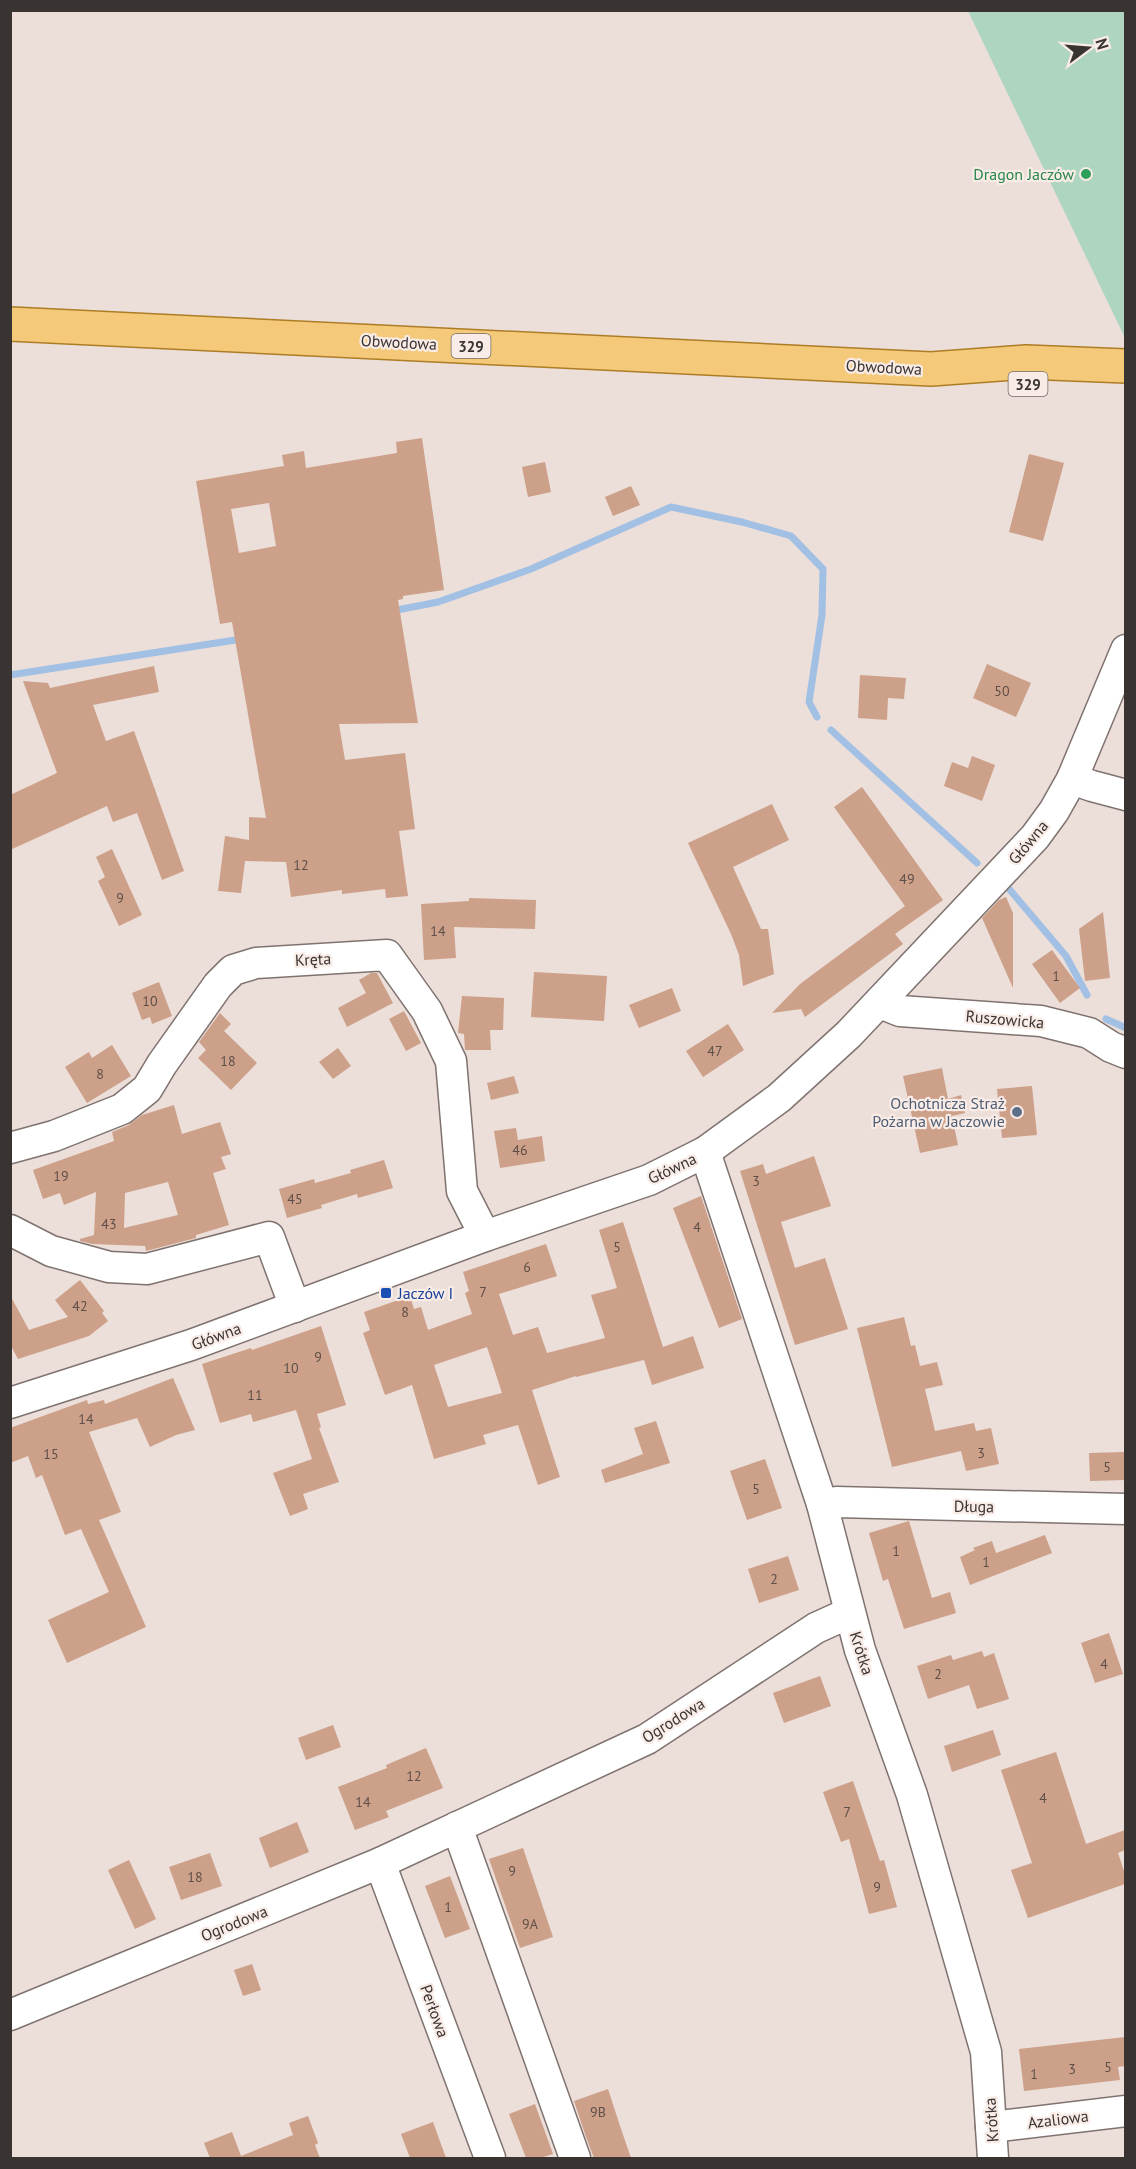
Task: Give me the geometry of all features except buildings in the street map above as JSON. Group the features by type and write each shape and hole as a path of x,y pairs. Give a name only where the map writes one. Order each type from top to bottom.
{"main road":[{"name":"Obwodowa","path":"10,324 931,369 1015,383 1125,388"},
{"name":"Obwodowa","path":"931,369 1026,362 1125,366"}],"street":[{"name":"Główna","path":"10,1403 191,1345 485,1236 649,1180 705,1152 779,1098 849,1034 1035,837 1054,811 1072,779 1125,650"},
{"path":"1072,779 1125,795"},
{"name":"Kręta","path":"10,1148 54,1136 122,1109 147,1089 218,985 233,970 256,963 387,955 427,1011 451,1061 462,1191 485,1236"},
{"name":"Ruszowicka","path":"880,1003 900,1011 1041,1021 1089,1033 1125,1053"},
{"name":"Krótka","path":"705,1152 822,1504 860,1650 912,1795 986,2052 993,2158"},
{"path":"10,1230 51,1251 109,1267 147,1269 269,1237 295,1307"},
{"name":"Długa","path":"822,1504 1125,1509"},
{"name":"Ogrodowa","path":"10,2015 380,1863 647,1739 816,1628 849,1612"},
{"path":"457,1827 575,2158"},
{"name":"Perłowa","path":"380,1863 490,2158"},
{"name":"Azaliowa","path":"991,2127 1125,2111"}],"green space":[{"name":"Dragon Jaczów","path":"968,11 1125,11 1125,338"}],"waterway":[{"path":"392,611 438,602 531,569 671,507 742,522 791,536 823,569 822,615 809,702 817,717"},
{"path":"10,675 242,639"},
{"path":"831,730 977,863"},
{"path":"1010,890 1066,956 1087,995"},
{"path":"1106,1019 1126,1028"}],"place":[{"name":"Dragon Jaczów","path":"1086,174"},
{"name":"Ochotnicza Straż Pożarna w Jaczowie","path":"1017,1112"},
{"name":"Jaczów I","path":"386,1293"}]}
